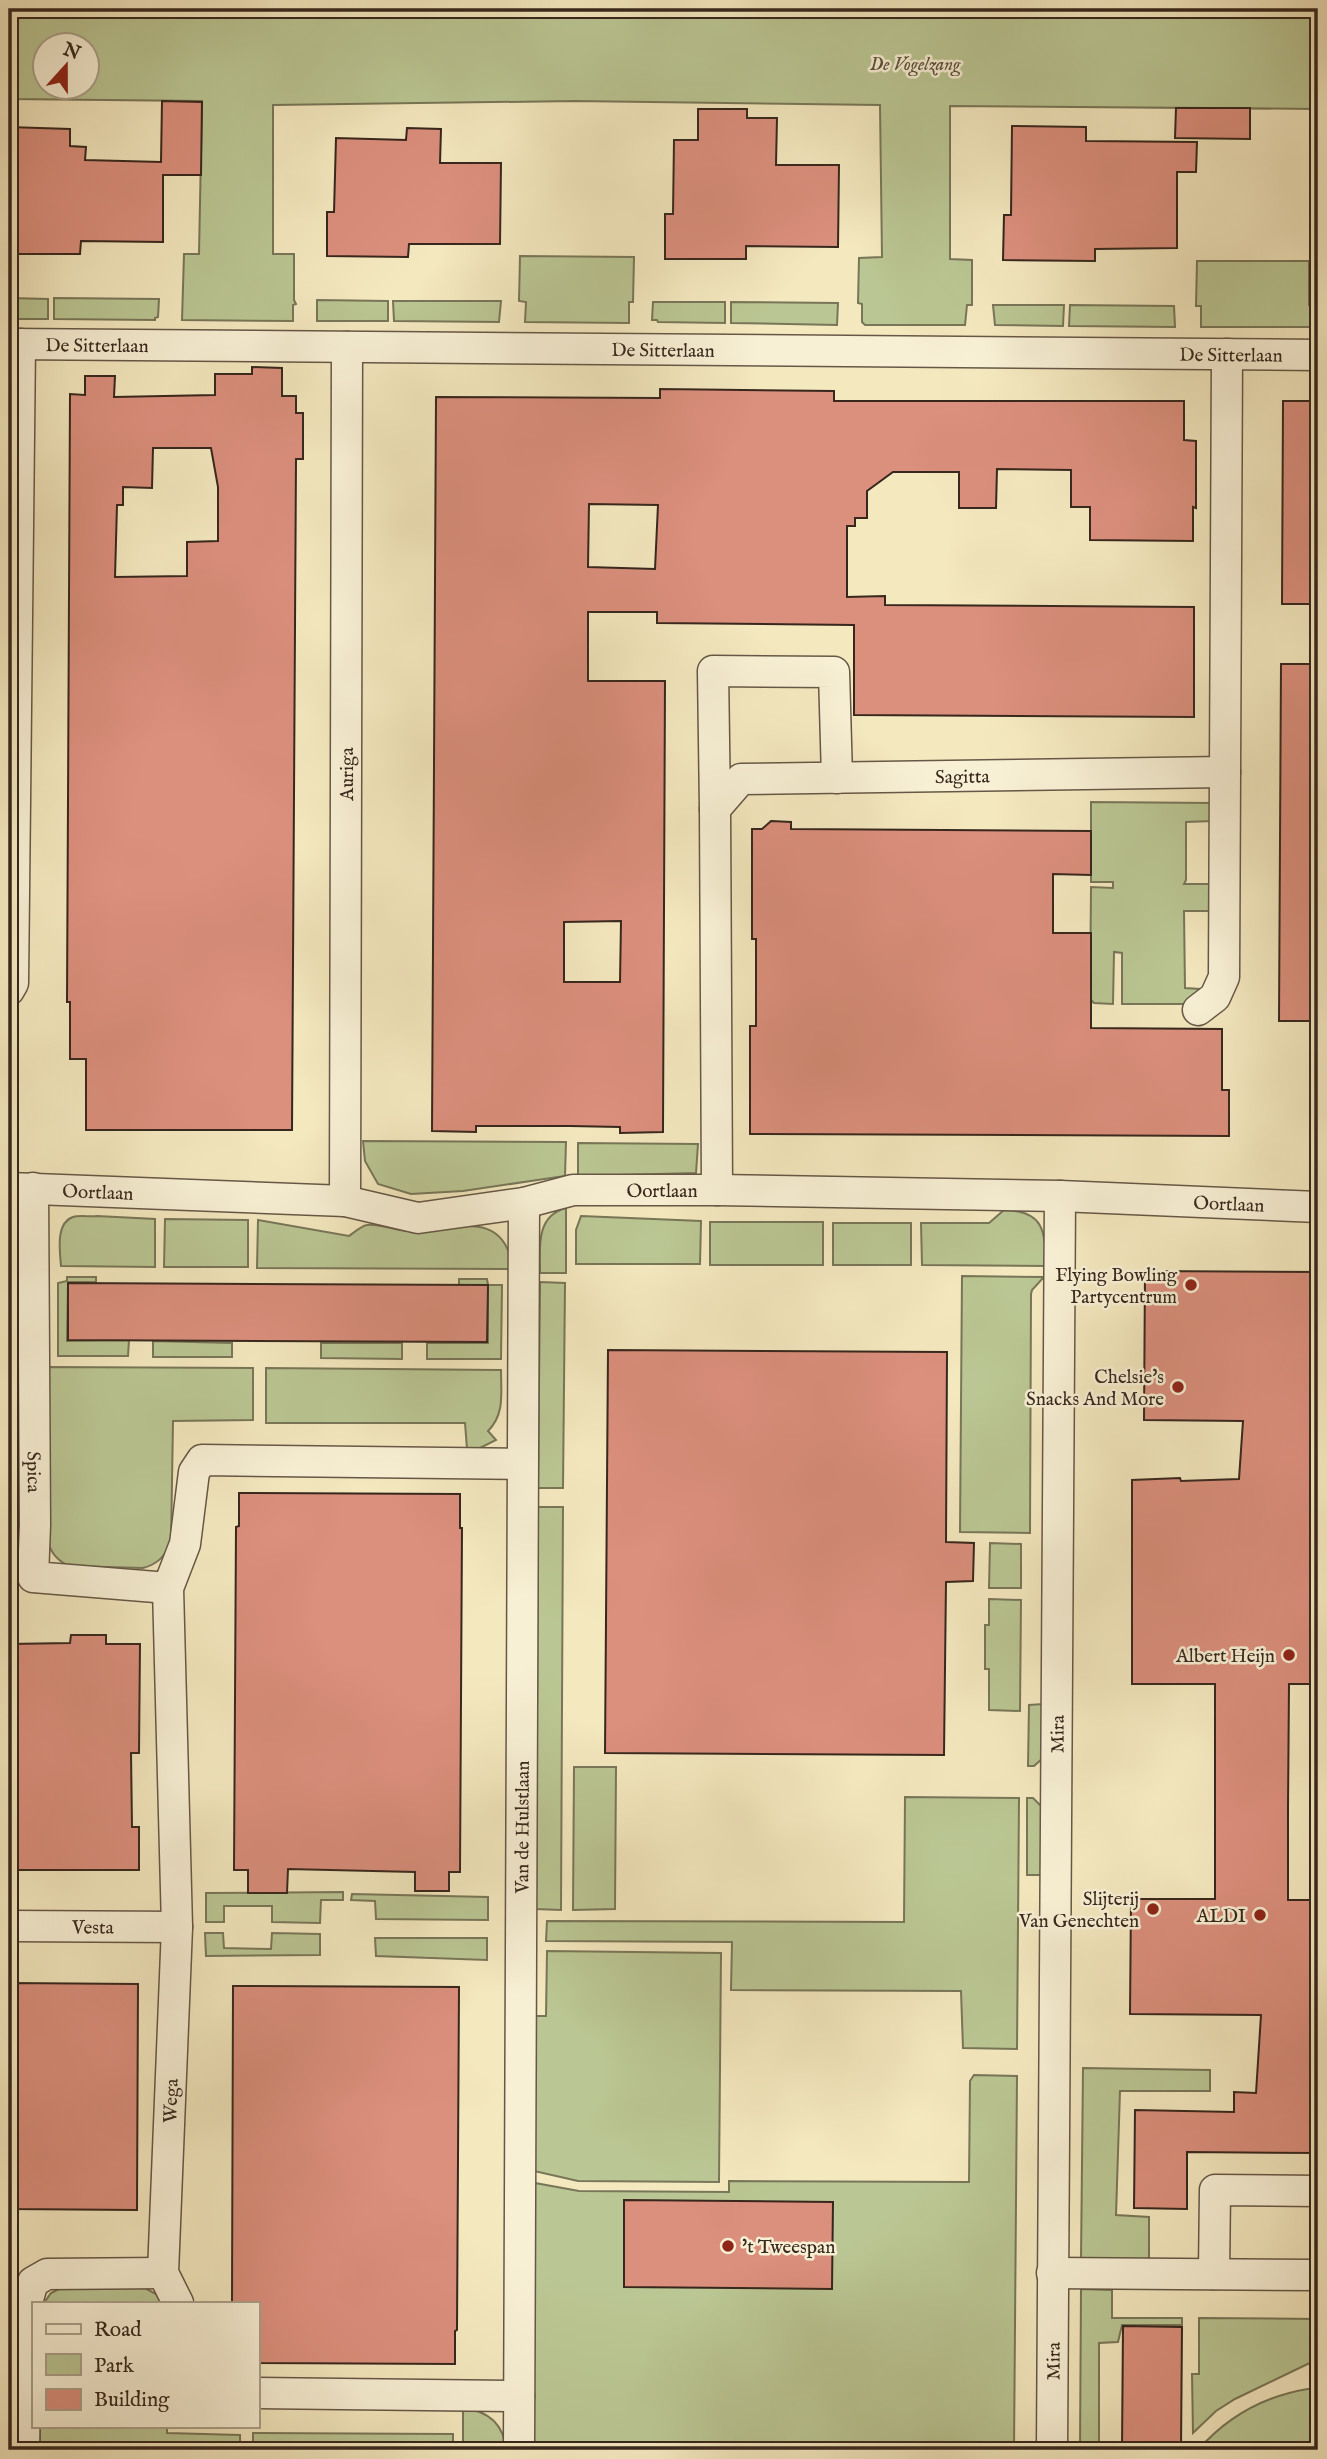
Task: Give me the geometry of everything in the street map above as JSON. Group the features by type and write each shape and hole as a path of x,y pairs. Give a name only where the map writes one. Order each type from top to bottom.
{"street":[{"name":"De Sitterlaan","path":"15,344 1318,355"},
{"path":"9,990 13,983 15,344"},
{"name":"Auriga","path":"345,1201 347,347"},
{"path":"1198,1010 1214,997 1224,977 1227,354"},
{"path":"717,1190 713,671 834,672 838,778"},
{"name":"Sagitta","path":"715,808 741,779 1225,772"},
{"name":"Oortlaan","path":"21,1188 345,1201 418,1218 524,1203 573,1191 717,1190 1060,1196 1318,1207"},
{"name":"Spica","path":"21,1188 35,1502 33,1577 168,1588"},
{"name":"Mira","path":"1052,2450 1060,1196"},
{"name":"Van de Hulstlaan","path":"519,2450 524,1203"},
{"path":"177,1927 168,1588 184,1544 194,1472 202,1460 522,1464"},
{"name":"Vesta","path":"9,1926 177,1927"},
{"name":"Wega","path":"177,1927 163,2273 178,2302"},
{"path":"1214,2274 1215,2190 1318,2191"},
{"path":"24,2450 26,2306 33,2282 47,2274 163,2273"},
{"path":"1052,2273 1318,2275"},
{"path":"259,2393 519,2396"}],"green space":[{"name":"De Vogelzang","path":"9,9 1318,9 1318,109 950,106 950,259 972,260 972,305 967,305 965,325 865,325 862,322 862,304 858,303 859,258 882,257 880,105 575,101 273,105 273,254 294,254 296,304 293,305 293,321 182,320 184,254 199,254 202,101 102,100 102,32 32,32 32,99 9,99"},
{"path":"520,256 634,257 633,302 629,302 629,323 525,322 526,302 519,301"},
{"path":"1197,261 1309,261 1309,305 1318,306 1318,327 1201,327 1201,306 1196,306"},
{"path":"9,298 48,299 48,319 9,319"},
{"path":"54,298 159,299 158,317 155,320 54,319"},
{"path":"317,300 388,301 388,321 317,321"},
{"path":"393,301 501,301 499,322 394,321"},
{"path":"653,302 725,302 725,323 658,322 652,320"},
{"path":"731,302 838,303 837,325 731,323"},
{"path":"993,305 1064,305 1063,326 995,325"},
{"path":"1070,305 1174,306 1175,327 1069,326"},
{"path":"1091,802 1213,803 1212,821 1186,822 1184,884 1213,884 1213,911 1184,911 1185,988 1200,989 1200,1002 1197,1004 1122,1004 1122,953 1114,952 1113,1004 1094,1003 1090,999 1091,887 1113,888 1113,882 1091,882"},
{"path":"363,1141 566,1142 565,1176 463,1191 411,1194 378,1184 365,1161"},
{"path":"578,1143 698,1144 696,1173 578,1176"},
{"path":"566,1208 566,1273 540,1273 540,1244 544,1226 556,1212"},
{"path":"1004,1210 1018,1211 1035,1219 1043,1234 1046,1266 922,1265 921,1223 989,1223"},
{"path":"581,1216 701,1221 700,1264 576,1264 576,1230"},
{"path":"73,1217 155,1219 155,1267 61,1266 60,1238 63,1225"},
{"path":"165,1219 248,1220 248,1267 164,1267"},
{"path":"258,1220 349,1236 367,1225 409,1231 474,1226 488,1229 499,1236 508,1249 513,1269 257,1268"},
{"path":"710,1222 823,1222 823,1265 710,1265"},
{"path":"833,1223 911,1223 911,1265 833,1265"},
{"path":"962,1276 1044,1277 1031,1294 1030,1533 960,1532"},
{"path":"67,1277 96,1277 96,1282 68,1282 67,1341 129,1340 128,1356 58,1356 58,1283 67,1281"},
{"path":"459,1279 487,1279 488,1285 459,1285"},
{"path":"540,1282 565,1283 563,1488 538,1488"},
{"path":"488,1285 502,1285 501,1359 427,1359 427,1343 488,1343"},
{"path":"153,1341 232,1343 232,1357 153,1357"},
{"path":"321,1343 402,1343 402,1359 321,1358"},
{"path":"48,1367 253,1368 253,1420 173,1421 171,1543 157,1562 143,1568 69,1566 51,1550 48,1542"},
{"path":"266,1368 501,1370 500,1410 488,1431 496,1440 480,1448 467,1449 465,1423 266,1423"},
{"path":"538,1507 563,1507 561,1910 536,1909"},
{"path":"990,1543 1021,1544 1021,1588 989,1588"},
{"path":"989,1599 1021,1600 1020,1711 989,1710 985,1625 989,1625"},
{"path":"1043,1704 1043,1758 1034,1766 1028,1766 1029,1705"},
{"path":"574,1767 616,1767 615,1909 573,1910"},
{"path":"905,1797 1019,1798 1017,2049 963,2048 961,1991 731,1990 732,1942 546,1941 547,1921 904,1922"},
{"path":"1027,1798 1033,1798 1042,1807 1042,1875 1027,1875"},
{"path":"343,1892 343,1900 321,1900 320,1923 272,1922 272,1906 224,1906 224,1922 206,1922 206,1893"},
{"path":"352,1894 488,1897 488,1920 376,1919 375,1901 351,1900"},
{"path":"205,1933 223,1933 224,1948 271,1949 272,1933 320,1934 320,1955 206,1956"},
{"path":"375,1938 487,1938 487,1960 376,1956"},
{"path":"547,1951 721,1953 719,2182 578,2181 534,2171 535,2016 546,2016"},
{"path":"1083,2068 1210,2070 1210,2091 1120,2091 1116,2215 1149,2217 1149,2260 1081,2259"},
{"path":"974,2075 1017,2076 1014,2450 533,2450 535,2183 579,2191 729,2192 729,2181 969,2182 970,2081"},
{"path":"61,2288 145,2288 156,2294 161,2302 45,2302 51,2293"},
{"path":"1081,2289 1112,2290 1112,2318 1182,2318 1182,2325 1122,2325 1118,2342 1099,2343 1099,2450 1080,2450"},
{"path":"1199,2318 1318,2319 1318,2359 1235,2399 1216,2411 1193,2433 1192,2374 1199,2374"},
{"path":"1318,2389 1318,2450 1198,2450 1221,2428 1248,2410 1277,2397"},
{"path":"463,2408 480,2412 493,2420 502,2433 506,2450 463,2450"},
{"path":"40,2428 167,2428 167,2433 240,2435 240,2450 40,2450"},
{"path":"253,2433 453,2434 453,2450 253,2450"}],"building":[{"path":"162,101 202,102 201,175 163,175 163,242 81,241 80,254 9,254 9,127 70,129 70,146 86,147 85,160 161,162"},
{"path":"1176,108 1250,108 1250,139 1175,138"},
{"path":"698,109 747,109 747,118 777,118 776,165 839,165 838,247 746,246 746,259 665,259 665,214 673,214 674,140 698,140"},
{"path":"1012,126 1086,127 1086,141 1197,142 1196,172 1177,172 1177,248 1095,249 1095,261 1003,260 1004,215 1011,215"},
{"path":"407,128 441,129 440,163 501,163 500,244 409,244 408,257 327,256 327,212 334,212 336,138 406,140"},
{"path":"252,367 282,368 282,396 296,396 296,413 303,413 303,459 296,459 292,1130 86,1130 86,1059 70,1059 70,1002 67,1002 70,394 85,395 85,376 115,376 114,397 215,395 215,374 252,374","holes":["153,448 211,448 218,487 218,541 187,542 187,576 115,577 117,505 123,505 123,487 152,488"]},
{"path":"660,389 834,391 834,401 1184,401 1184,440 1196,441 1193,541 1090,540 1090,507 1071,507 1071,470 997,469 996,508 959,508 959,472 893,472 867,491 867,518 855,518 855,526 847,526 847,597 885,596 885,605 1194,607 1194,717 854,715 854,625 657,623 657,612 588,612 588,681 665,681 663,1132 620,1133 620,1127 570,1126 476,1126 476,1132 432,1131 436,397 660,398","holes":["589,504 658,505 655,569 588,567","621,921 620,982 564,982 564,922"]},
{"path":"1283,401 1318,401 1318,604 1282,604"},
{"path":"1281,664 1318,664 1318,1021 1279,1021"},
{"path":"771,821 791,822 791,829 1091,831 1091,875 1053,874 1053,933 1091,933 1091,1028 1222,1029 1222,1090 1229,1090 1229,1136 750,1134 750,1026 756,1026 756,939 752,939 752,829 762,829"},
{"path":"1145,1271 1318,1272 1318,1684 1289,1684 1288,1900 1318,1900 1318,2153 1187,2152 1187,2209 1134,2208 1135,2110 1234,2112 1234,2092 1256,2093 1261,2015 1130,2014 1131,1899 1215,1899 1215,1684 1132,1684 1132,1480 1239,1479 1243,1421 1144,1420"},
{"path":"68,1283 488,1285 487,1342 68,1340"},
{"path":"608,1350 947,1352 946,1542 974,1543 973,1581 946,1582 944,1755 605,1753"},
{"path":"239,1493 460,1494 460,1872 449,1872 449,1891 415,1891 415,1872 288,1869 287,1893 248,1893 248,1870 234,1870 236,1527 239,1526"},
{"path":"71,1635 106,1635 106,1644 140,1644 139,1753 131,1753 132,1827 139,1827 139,1870 9,1870 9,1644 70,1643"},
{"path":"9,1983 138,1984 137,2210 9,2209"},
{"path":"233,1986 459,1987 455,2364 259,2363 259,2302 232,2302"},
{"path":"624,2200 833,2202 832,2289 624,2287"},
{"path":"1123,2326 1182,2327 1181,2450 1122,2450"}],"place":[{"name":"Flying Bowling Partycentrum","path":"1191,1285"},
{"name":"Chelsie's Snacks And More","path":"1178,1387"},
{"name":"Albert Heijn","path":"1289,1655"},
{"name":"Slijterij Van Genechten","path":"1153,1909"},
{"name":"ALDI","path":"1260,1915"},
{"name":"'t Tweespan","path":"728,2246"}]}
